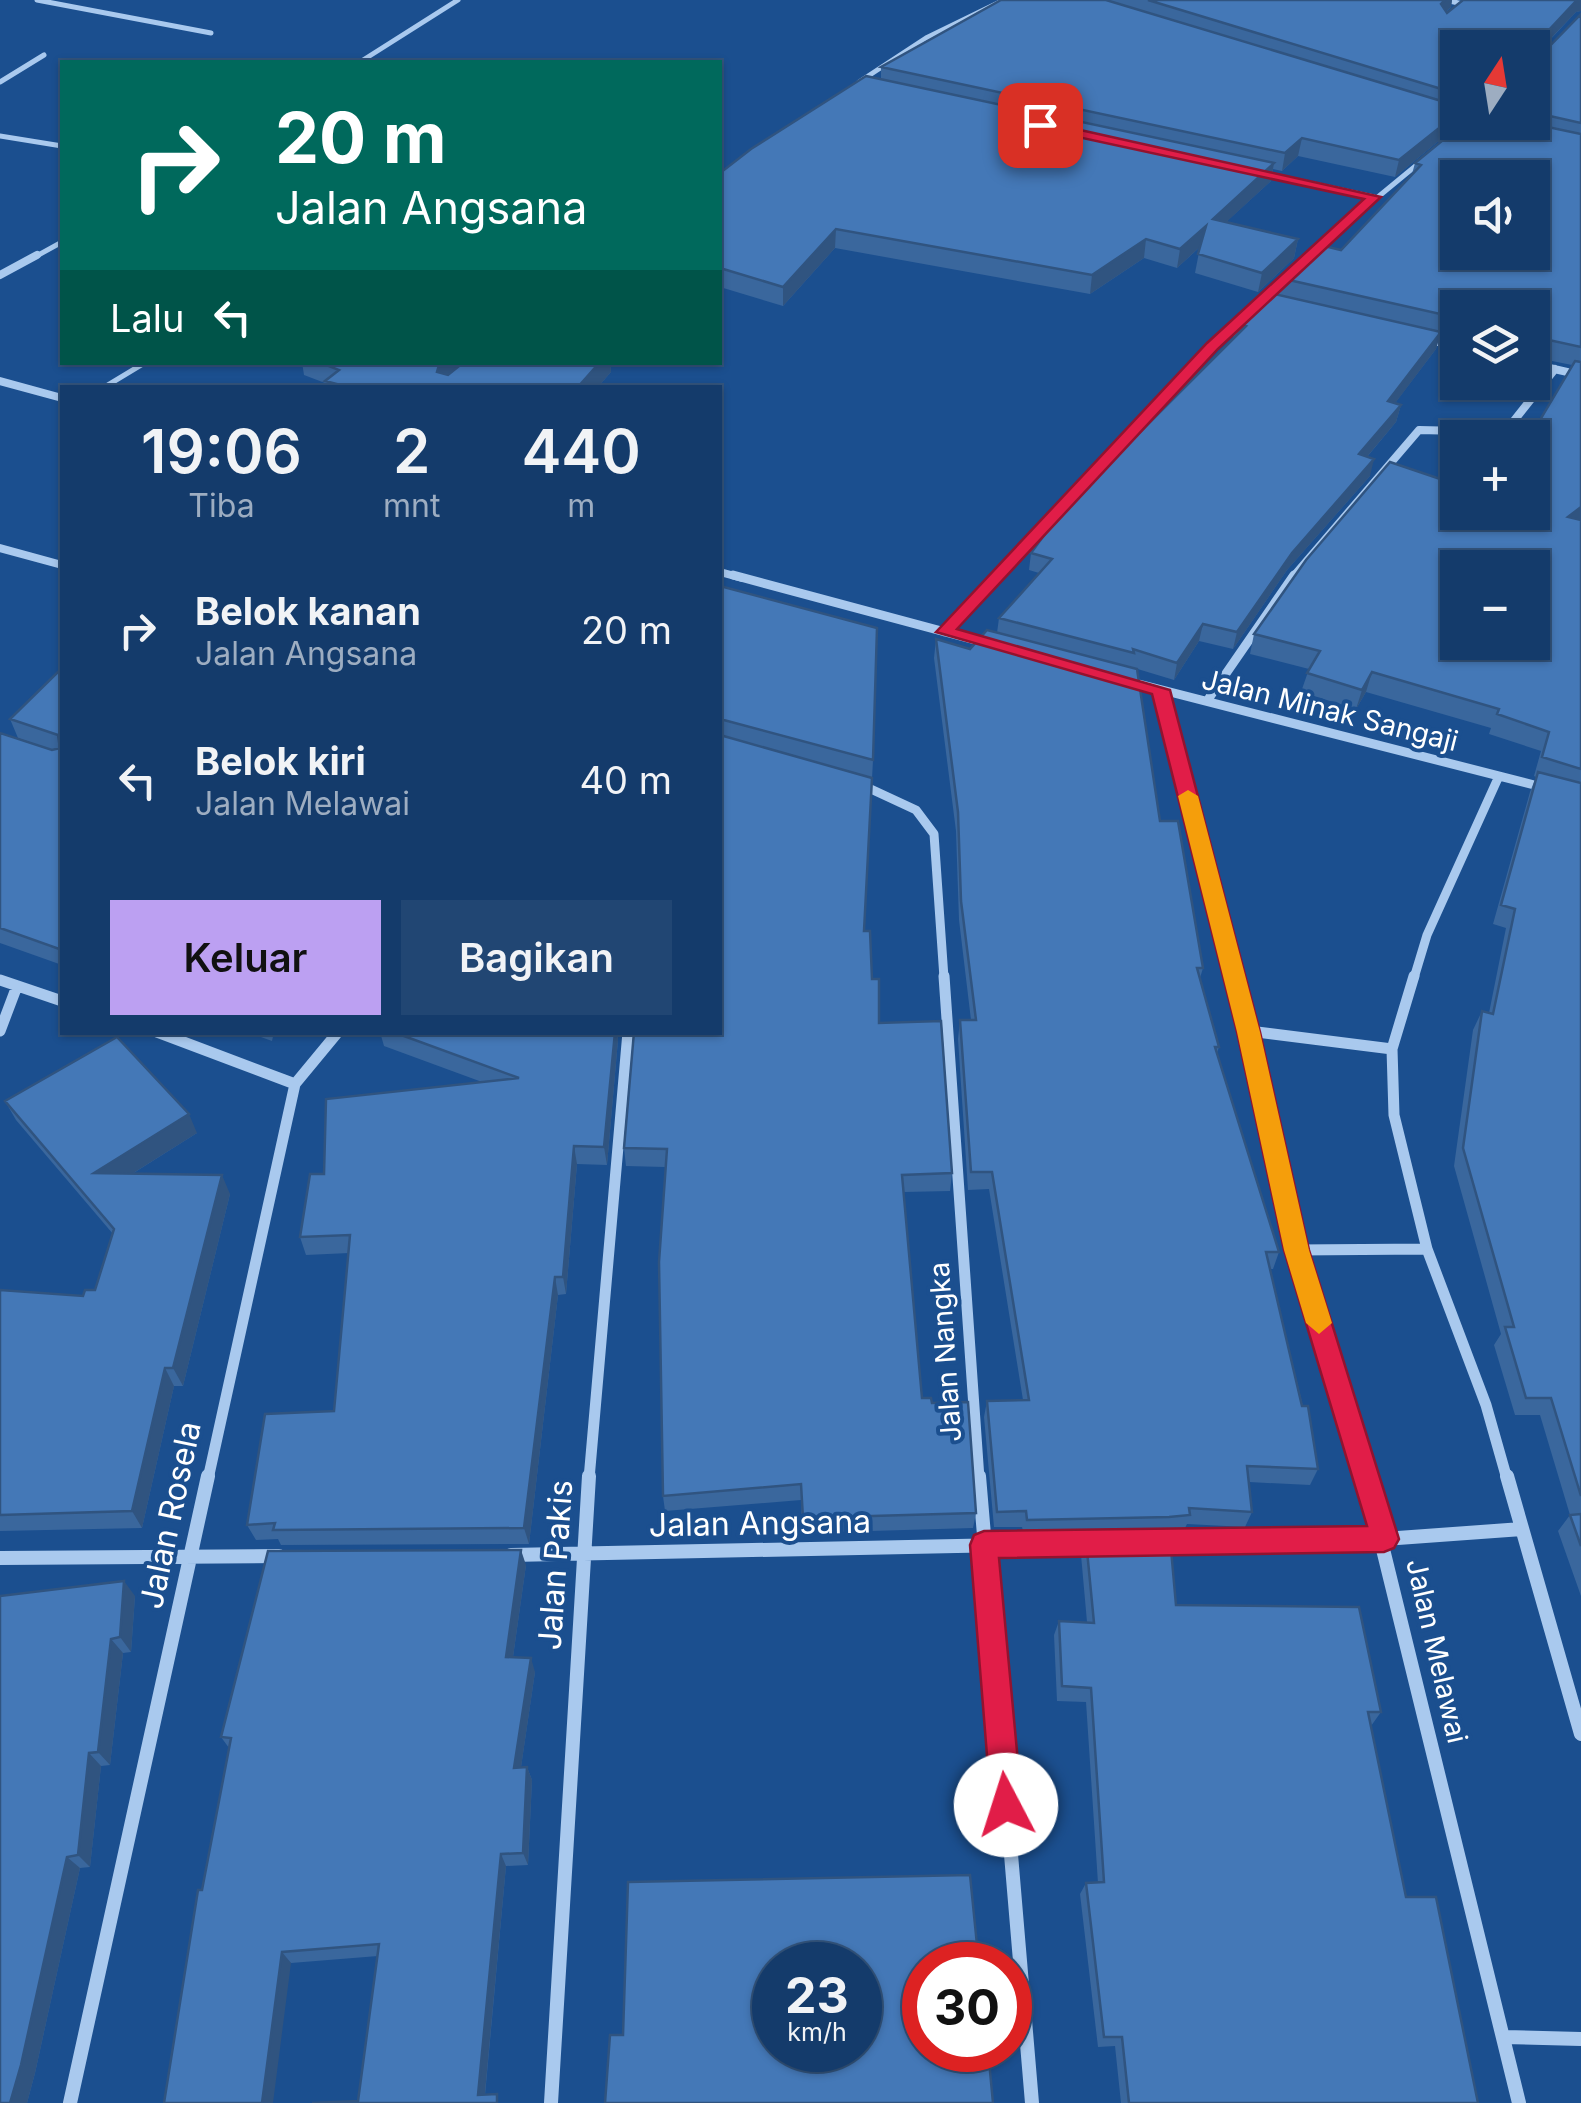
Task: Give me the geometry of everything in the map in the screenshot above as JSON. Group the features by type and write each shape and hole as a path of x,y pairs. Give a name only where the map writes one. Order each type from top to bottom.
{"street":[{"path":"37,0 211,33"},
{"path":"363,60 458,0"},
{"path":"874,89 855,85 926,38 1004,0"},
{"path":"1445,0 1465,2"},
{"path":"1452,13 1465,2"},
{"path":"0,82 44,55"},
{"path":"0,136 60,146"},
{"path":"1304,259 1429,155"},
{"path":"1259,172 1374,197"},
{"path":"0,275 60,243"},
{"path":"945,632 1290,273"},
{"path":"1260,300 1278,304"},
{"path":"1422,338 1440,342"},
{"path":"1550,368 1581,376"},
{"path":"1208,701 1309,554 1419,430 1437,426 1482,435 1506,432 1556,369"},
{"path":"0,381 60,397"},
{"path":"0,548 60,564"},
{"path":"722,573 999,646"},
{"name":"Jalan Minak Sangaji","path":"1106,676 1564,793"},
{"name":"Jalan Melawai","path":"1160,690 1248,1032 1296,1250 1384,1539 1519,2103"},
{"path":"1499,776 1427,935 1392,1050 1394,1115 1426,1249 1486,1406 1581,1734"},
{"name":"Jalan Nangka","path":"846,780 916,810 934,834 984,1545 1032,2103"},
{"path":"0,980 60,1001"},
{"path":"0,1032 16,986"},
{"path":"1248,1032 1392,1050"},
{"path":"164,1035 295,1084 336,1035"},
{"name":"Jalan Pakis","path":"550,2103 582,1554 628,1035"},
{"name":"Jalan Rosela","path":"70,2103 295,1084"},
{"path":"1296,1250 1426,1249"},
{"path":"1136,1542 1384,1539 1522,1529"},
{"name":"Jalan Angsana","path":"503,1555 1118,1543"},
{"path":"0,1558 287,1556"},
{"path":"1504,2037 1581,2039"}],"lane":[{"path":"108,385 141,365"}],"building":[{"path":"1001,0 1106,0 1440,101 1440,127 1399,160 1302,138 1285,153 881,67"},
{"path":"1148,0 1445,0 1441,4 1447,13 1463,0 1577,0 1549,30 1440,30 1440,89"},
{"path":"1581,14 1581,123 1550,116 1550,46"},
{"path":"866,76 1274,163 1213,219 1298,239 1262,273 1198,254 1206,226 1180,249 1146,239 1092,275 836,229 783,287 722,269 722,171"},
{"path":"1550,127 1581,134 1581,347 1550,340 1550,290 1440,290 1440,314 1280,278 1316,244 1341,250 1421,165 1415,163 1443,140 1550,140"},
{"path":"1266,292 1440,333 1388,401 1401,405 1359,454 1374,459 1292,553 1237,632 1203,624 1177,663 999,618 1052,559 1031,553 1064,508 1246,326 1236,323"},
{"path":"1575,361 1581,362 1581,507 1568,517 1581,520 1581,769 1542,757 1549,732 1497,714 1499,709 1372,672 1362,690 1307,673 1320,651 1254,634 1306,560 1390,462 1440,479 1440,530 1550,530 1550,420 1540,420"},
{"path":"326,365 439,365 437,372 448,375 460,365 597,365 580,385 340,385 325,381 339,370"},
{"path":"722,587 877,628 873,760 722,720"},
{"path":"987,630 1137,669 1160,821 1178,821 1203,968 1197,968 1219,1047 1215,1047 1279,1252 1266,1252 1302,1406 1308,1406 1318,1469 1247,1466 1252,1512 1189,1508 1190,1515 1169,1517 1027,1520 1026,1511 997,1512 987,1401 1029,1400 992,1172 971,1172 960,1020 976,1020 961,901 958,812 936,639 970,649"},
{"path":"60,670 60,748 58,735 10,719"},
{"path":"0,733 52,750 60,748 60,949 0,928"},
{"path":"722,736 872,778 864,931 870,931 872,979 879,979 879,1023 941,1021 952,1173 902,1175 922,1398 931,1398 932,1403 968,1402 976,1513 803,1518 801,1484 663,1496 659,1262 667,1149 624,1148 634,1035 722,1035"},
{"path":"1538,772 1581,783 1581,1496 1551,1398 1526,1398 1505,1327 1514,1327 1463,1148 1482,1011 1493,1014 1515,909 1501,905"},
{"path":"401,1035 615,1035 604,1147 574,1146 563,1277 555,1277 524,1528 273,1530 275,1523 247,1525 265,1414 334,1411 350,1235 300,1237 310,1174 324,1174 326,1099 519,1078"},
{"path":"117,1037 189,1114 94,1173 222,1175 173,1368 165,1368 132,1511 0,1515 0,1290 83,1296 85,1290 95,1290 114,1229 5,1101"},
{"path":"1581,1514 1581,1546 1570,1515"},
{"path":"1170,1538 1176,1605 1359,1607 1381,1712 1368,1712 1406,1897 1436,1897 1478,2103 1129,2103 1122,2037 1104,2037 1086,1883 1104,1882 1091,1688 1062,1686 1059,1621 1094,1623 1086,1540"},
{"path":"521,1550 506,1657 531,1658 514,1768 527,1767 523,1853 501,1854 478,2095 497,2094 497,2103 312,2103 358,2101 379,1944 282,1952 262,2103 164,2103 198,1890 202,1890 231,1738 221,1737 268,1551"},
{"path":"124,1581 120,1637 111,1639 98,1752 89,1753 78,1855 67,1857 21,2065 10,2103 0,2103 0,1596"},
{"path":"970,1875 977,1942 902,1942 902,2072 990,2072 993,2103 605,2103 610,2035 623,2035 628,1882"}],"slow traffic":[{"path":"1188,796 1248,1032 1296,1250 1319,1323"}],"route":[{"path":"1006,1805 984,1545 1384,1539 1296,1250 1248,1032 1160,690 945,632 1212,346 1374,197 1040,125"}]}
